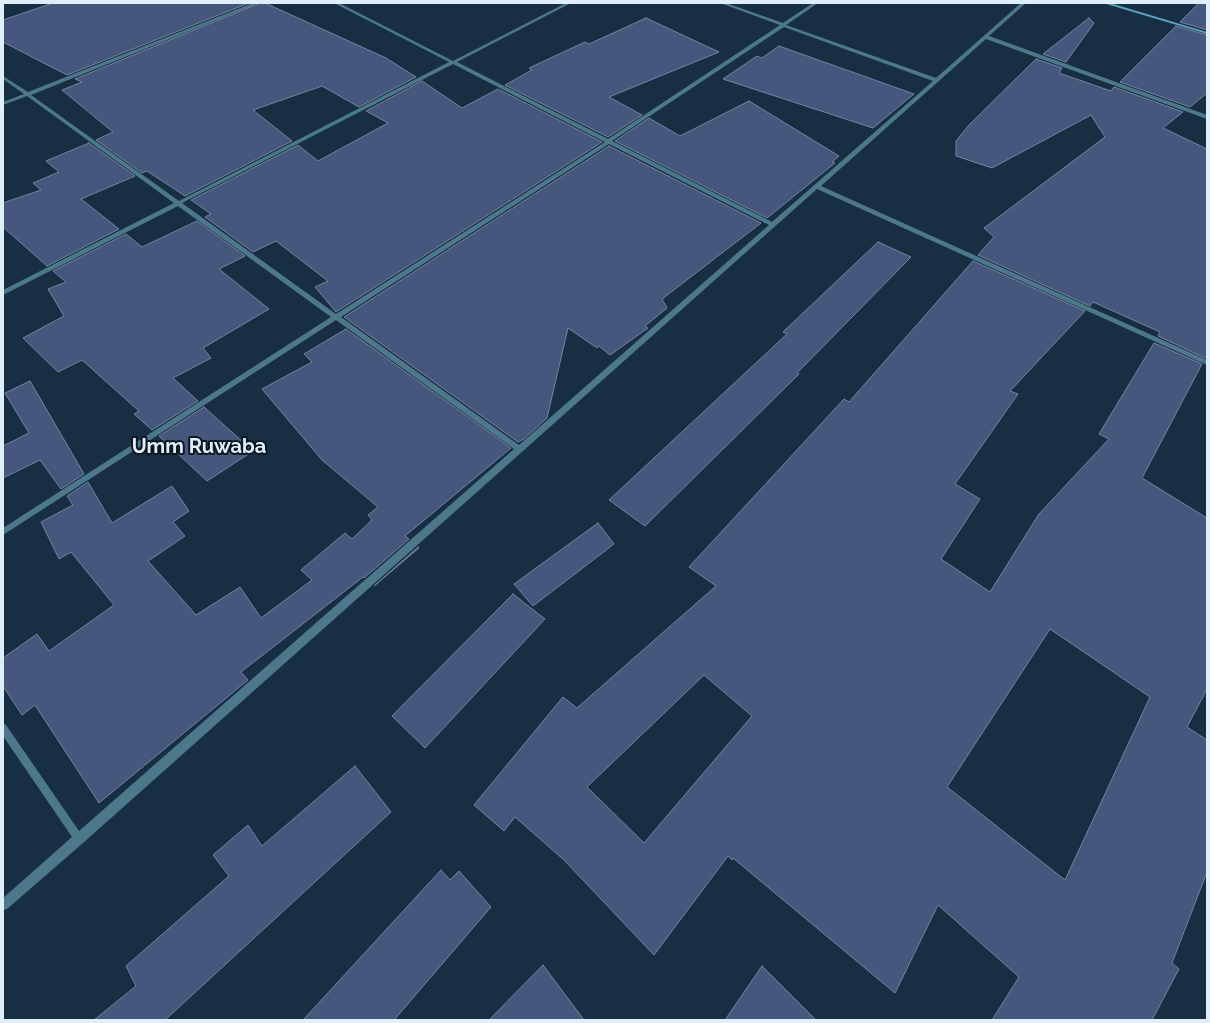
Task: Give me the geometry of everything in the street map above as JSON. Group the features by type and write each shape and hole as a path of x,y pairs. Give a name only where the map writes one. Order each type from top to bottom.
{"street":[{"path":"3,104 257,3"},
{"path":"336,3 773,225"},
{"path":"3,293 570,3"},
{"path":"722,3 936,80"},
{"path":"3,532 609,141 816,3"},
{"path":"3,905 1024,3"},
{"path":"1104,3 1207,33"},
{"path":"986,37 1207,117"},
{"path":"3,77 519,449"},
{"path":"816,186 1207,363"},
{"path":"3,728 79,839"}],"building":[{"path":"53,3 249,3 67,75 3,42 3,20"},
{"path":"260,3 265,3 386,58 416,77 359,107 322,86 253,110 292,141 185,196 147,171 142,173 96,140 113,132 62,90 82,82 75,79"},
{"path":"1199,3 1207,3 1207,30 1180,22"},
{"path":"646,18 719,52 609,97 642,115 608,137 505,85 532,70 529,68 585,42 589,44"},
{"path":"1089,18 1094,23 1066,62 1043,54"},
{"path":"1176,26 1207,35 1207,93 1190,107 1120,82"},
{"path":"779,46 914,94 873,128 723,79 757,56 762,58"},
{"path":"1036,59 1062,68 1059,73 1111,91 1114,87 1183,112 1163,128 1207,149 1207,355 1205,358 1158,336 1160,332 1093,302 1090,306 978,255 994,237 984,228 1105,137 1091,115 992,168 956,156 956,141 969,125"},
{"path":"422,81 462,108 498,89 602,142 336,312 315,287 328,281 276,241 253,252 205,217 211,214 191,200 298,145 318,161 388,123 366,111"},
{"path":"749,101 839,156 832,162 835,163 767,218 615,141 649,118 680,136"},
{"path":"89,143 135,176 81,199 119,229 47,266 3,227 3,203 41,190 33,183 59,172 46,161"},
{"path":"609,146 761,223 662,299 667,308 645,326 648,328 610,355 599,346 597,348 568,328 547,418 524,439 518,442 344,317"},
{"path":"197,221 245,256 219,269 269,309 203,348 211,358 173,378 198,401 152,430 134,414 139,411 82,360 58,372 23,338 64,316 48,289 66,282 53,271 126,234 142,247"},
{"path":"878,242 911,257 797,373 799,374 645,526 609,500 787,334 783,332"},
{"path":"973,261 1085,311 1010,391 1018,394 955,484 980,499 941,559 990,592 1039,514 1109,439 1099,434 1154,343 1202,364 1142,478 1207,518 1207,689 1187,727 1207,740 1207,872 1172,963 1179,969 1152,1020 992,1020 1019,977 938,905 895,993 733,858 732,860 728,856 654,955 564,860 515,817 504,831 474,805 563,697 577,708 716,586 689,567 844,399 849,402","holes":["1050,629 1150,697 1065,880 947,787","704,675 752,716 644,843 587,787"]},
{"path":"346,329 511,448 405,536 409,539 364,578 363,577 241,672 248,680 99,803 35,705 22,715 3,686 3,658 37,634 49,651 114,605 71,552 59,559 41,522 73,505 67,496 88,482 112,523 172,486 189,511 173,522 185,536 148,561 196,615 240,587 261,618 312,580 301,570 345,533 352,539 372,520 368,515 378,507 322,460 262,389 312,362 304,354"},
{"path":"30,381 84,474 61,489 40,460 3,478 3,446 29,433 5,393"},
{"path":"204,407 253,451 207,481 159,436"},
{"path":"598,523 614,544 533,606 514,584"},
{"path":"418,547 419,548 374,586"},
{"path":"513,594 545,619 425,748 392,716"},
{"path":"355,766 391,812 165,1020 94,1020 136,986 126,966 229,876 213,855 248,825 262,846"},
{"path":"441,870 450,880 459,871 491,907 394,1020 303,1020"},
{"path":"543,965 584,1020 489,1020"},
{"path":"762,966 816,1020 725,1020"}],"district":[{"name":"Umm Ruwaba","path":"199,447"}]}
